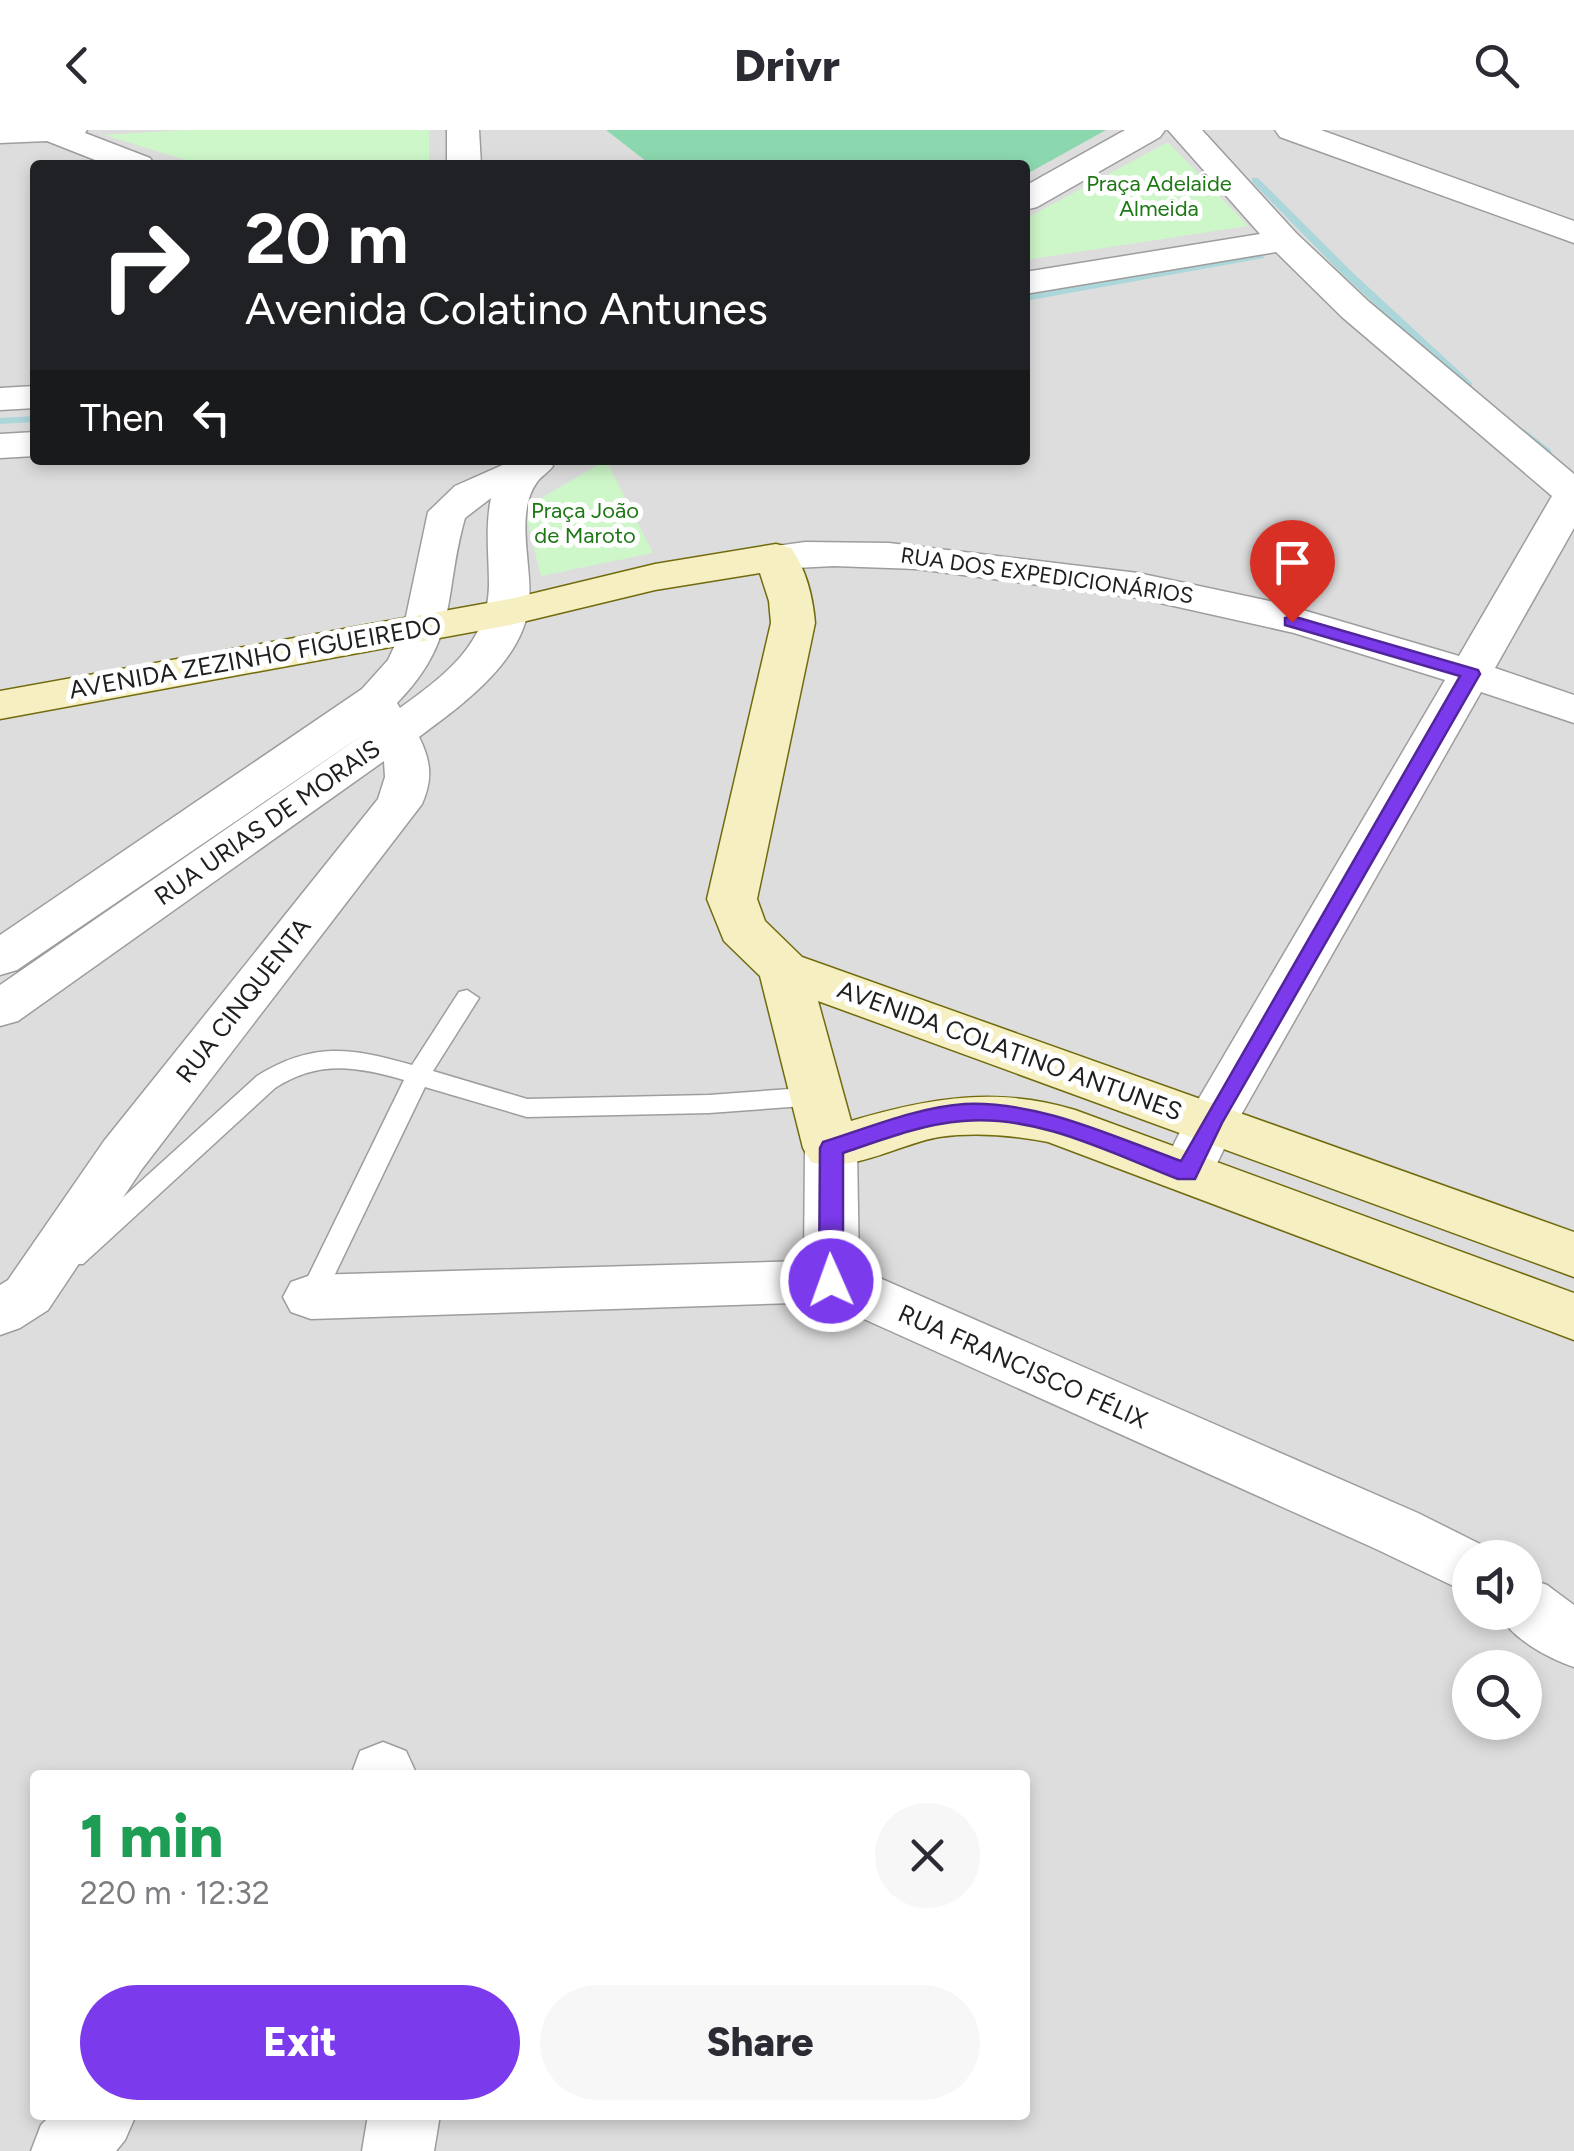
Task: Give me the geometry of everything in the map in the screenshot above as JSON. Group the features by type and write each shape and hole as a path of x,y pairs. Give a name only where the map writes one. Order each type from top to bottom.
{"main road":[{"name":"RUA DOS EXPEDICIONÁRIOS","path":"510,612 655,578 776,557"},
{"path":"776,557 791,601 793,623 732,899 742,929 784,969 825,1122 988,1112 1056,1124 1574,1317"},
{"name":"AVENIDA ZEZINHO FIGUEIREDO","path":"0,705 427,624 510,612"},
{"name":"AVENIDA COLATINO ANTUNES","path":"784,969 1574,1255"}],"street":[{"path":"0,133 71,130"},
{"path":"463,130 464,160"},
{"path":"1030,197 1149,130"},
{"path":"1184,130 1284,240 1355,309 1574,494 1211,1122 1186,1172"},
{"path":"1291,130 1574,234"},
{"path":"51,131 125,160"},
{"path":"1030,282 1284,240"},
{"path":"0,399 30,397"},
{"path":"0,446 30,444"},
{"path":"506,478 510,612"},
{"name":"RUA URIAS DE MORAIS","path":"0,1009 384,717 427,624 447,513 462,499 506,478"},
{"name":"RUA DOS EXPEDICIONÁRIOS","path":"776,557 835,550 893,553 1220,600 1471,674 1574,710"},
{"name":"RUA URIAS DE MORAIS","path":"0,958 384,717 478,664 497,640 510,612"},
{"name":"RUA CINQUENTA","path":"14,1304 135,1140 399,804 409,786 410,770 384,717"},
{"path":"825,1122 831,1281"},
{"name":"RUA FRANCISCO FÉLIX","path":"312,1298 831,1281 1452,1559"},
{"path":"1542,1616 1574,1640"},
{"path":"67,2151 95,2120"},
{"path":"398,2151 403,2120"}],"lane":[{"path":"312,1298 419,1074 467,998"},
{"path":"14,1304 288,1067 310,1059 337,1056 419,1074 527,1108 825,1122"}],"shaded area":[{"path":"0,130 1574,130 1574,2151 0,2151"}],"green space":[{"path":"184,130 429,130 429,160 186,160 104,135"},
{"path":"606,130 1106,130 1030,172 1030,160 645,160"},
{"name":"Praça Adelaide Almeida","path":"1168,142 1248,226 1030,259 1030,216"},
{"name":"Praça João de Maroto","path":"597,465 609,465 653,553 541,576 524,508"}],"waterway":[{"path":"1255,180 1347,273 1468,385"},
{"path":"1030,297 1260,256"},
{"path":"0,421 30,419"},
{"path":"1524,432 1547,452"}],"route":[{"path":"831,1281 831,1148 929,1117 963,1112 1014,1115 1056,1124 1186,1172 1211,1122 1471,674 1292,622"}]}
